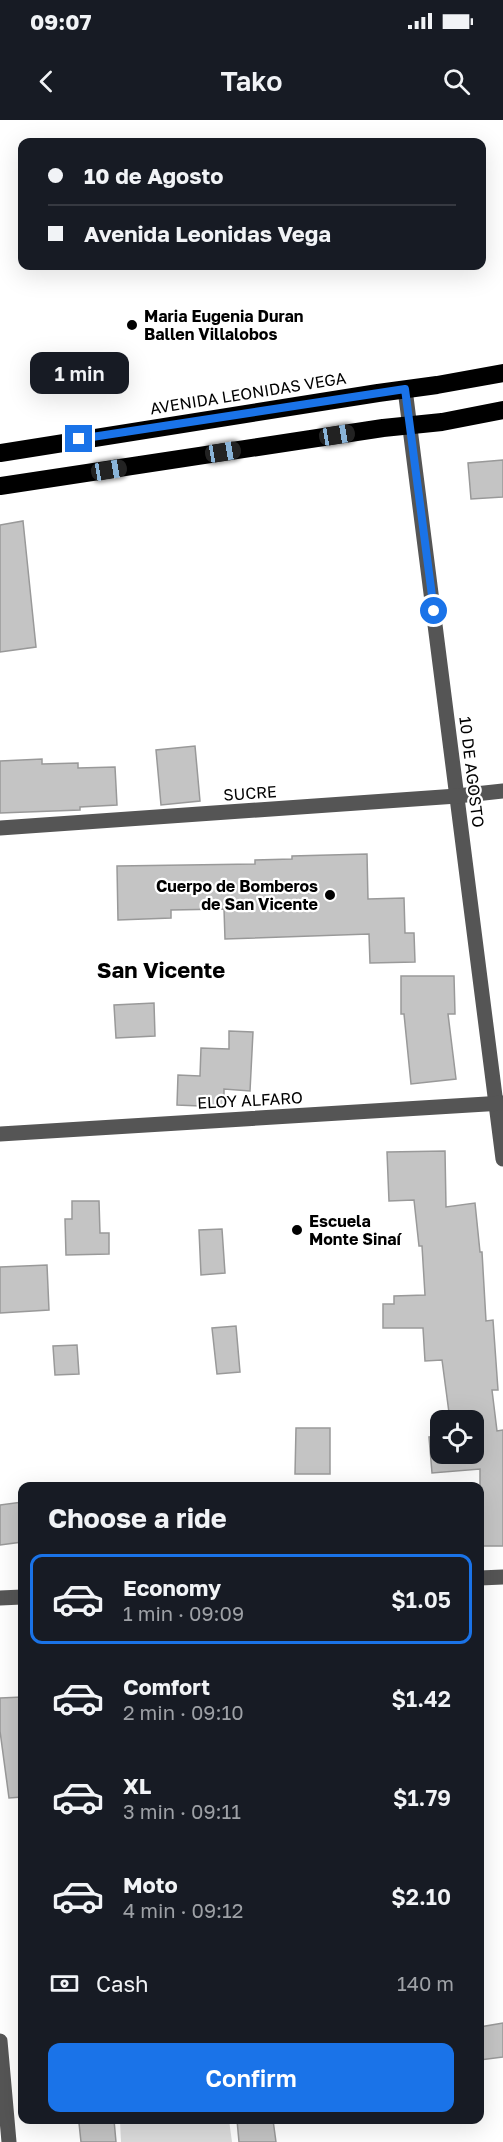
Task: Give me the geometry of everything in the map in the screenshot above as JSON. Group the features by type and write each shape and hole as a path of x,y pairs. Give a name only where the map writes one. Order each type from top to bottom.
{"highway":[{"name":"AVENIDA LEONIDAS VEGA","path":"0,453 503,373"},
{"path":"0,486 383,428 442,422 503,410"}],"street":[{"name":"10 DE AGOSTO","path":"405,389 457,796 500,1103 503,1159"},
{"name":"SUCRE","path":"0,828 503,791"},
{"name":"ELOY ALFARO","path":"0,1134 500,1103"},
{"path":"484,1578 503,1577"},
{"path":"0,1598 18,1597"},
{"path":"0,2041 9,2142"}],"shaded area":[{"path":"120,2124 230,2124 232,2142 121,2142"}],"building":[{"path":"503,460 503,497 471,499 468,463"},
{"path":"23,521 36,647 0,652 0,525"},
{"path":"195,746 200,801 161,805 156,750"},
{"path":"42,759 42,764 78,763 78,768 115,767 117,805 80,807 80,810 0,813 0,761"},
{"path":"367,854 368,899 404,898 405,933 414,933 415,962 370,963 369,934 225,939 224,909 171,910 171,918 118,920 117,866 255,864 255,860 292,859 292,856"},
{"path":"401,976 454,976 455,1014 448,1014 456,1079 411,1084 404,1014 401,1014"},
{"path":"154,1003 155,1036 116,1038 114,1005"},
{"path":"229,1031 253,1032 250,1091 224,1089 224,1107 177,1105 178,1075 200,1076 201,1048 229,1049"},
{"path":"445,1151 446,1207 475,1203 480,1252 482,1252 486,1321 493,1320 498,1390 492,1390 497,1431 503,1430 503,1546 484,1546 484,1482 480,1482 480,1469 432,1473 431,1464 484,1464 484,1410 449,1410 442,1360 425,1361 423,1328 383,1328 383,1304 394,1304 394,1296 425,1295 422,1246 419,1246 414,1200 389,1201 387,1152"},
{"path":"72,1201 99,1201 100,1233 109,1233 109,1254 66,1255 65,1219 72,1219"},
{"path":"222,1229 225,1273 201,1275 199,1230"},
{"path":"47,1265 49,1310 0,1313 0,1267"},
{"path":"236,1326 240,1372 217,1374 212,1328"},
{"path":"77,1345 79,1374 55,1375 53,1346"},
{"path":"296,1428 330,1428 330,1474 295,1474"},
{"path":"18,1503 18,1543 0,1545 0,1505"},
{"path":"18,1697 18,1797 9,1798 0,1731 0,1698"},
{"path":"503,2023 503,2057 484,2059 484,2026"},
{"path":"79,2124 114,2124 116,2142 81,2142"},
{"path":"237,2124 274,2124 276,2142 239,2142"}],"place":[{"name":"Maria Eugenia Duran Ballen Villalobos","path":"132,325"},
{"name":"Cuerpo de Bomberos de San Vicente","path":"330,895"},
{"name":"Escuela Monte Sinaí","path":"297,1230"}],"district":[{"name":"San Vicente","path":"161,970"}],"route":[{"path":"79,439 405,389 434,611"}]}
